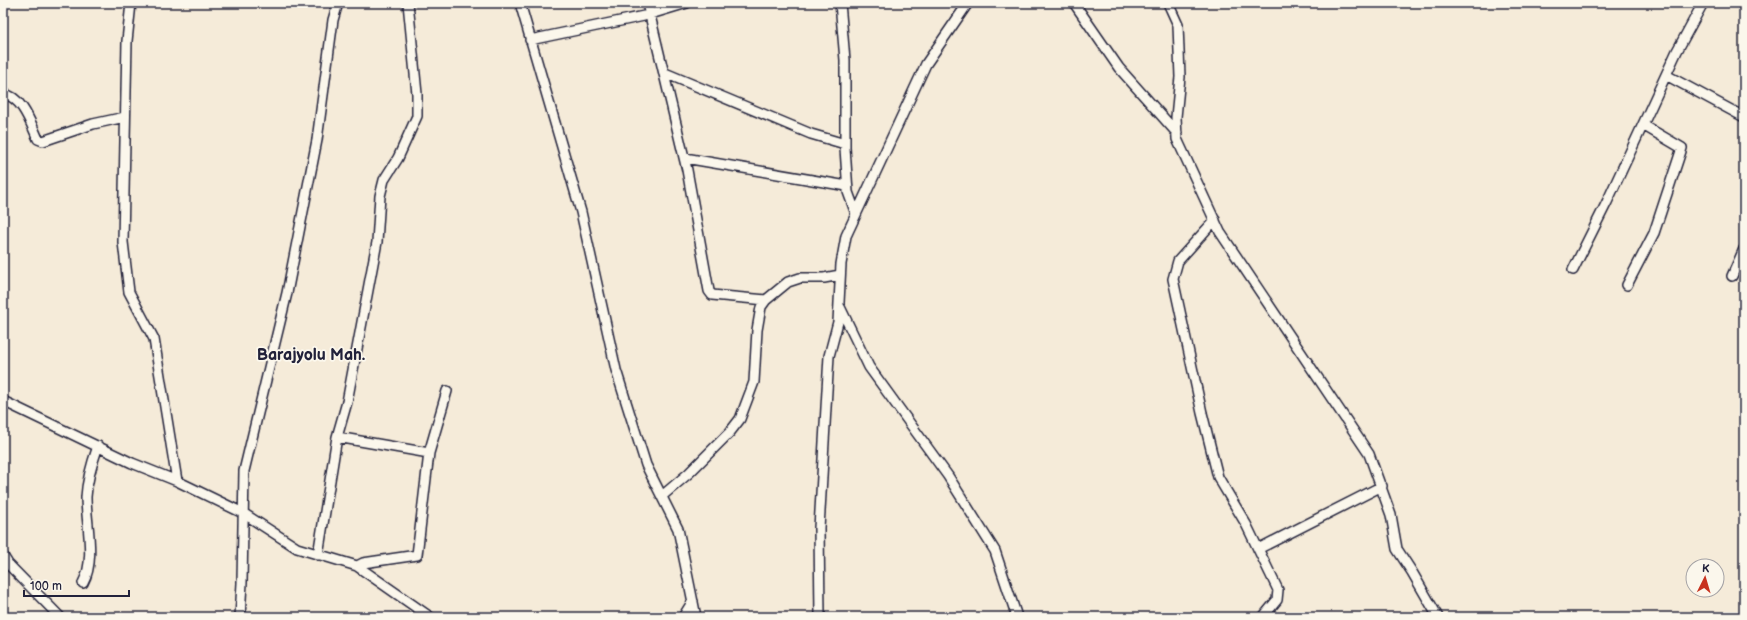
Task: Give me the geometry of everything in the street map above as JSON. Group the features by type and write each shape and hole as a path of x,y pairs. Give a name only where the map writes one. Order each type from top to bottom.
{"street":[{"path":"131,3 127,41 122,242 129,292 154,338 177,482"},
{"path":"240,617 244,472 290,278 317,140 333,20 338,3"},
{"path":"318,555 337,437 347,402 375,256 382,188 384,180 398,158 417,116 417,94 408,3"},
{"path":"520,3 581,212 616,370 646,465 678,529 696,617"},
{"path":"647,3 685,158 709,291 712,295 766,300"},
{"path":"530,40 649,14 687,3"},
{"path":"840,3 845,60 845,144 847,186 856,214"},
{"path":"820,617 819,528 829,356 838,322 840,275 846,236 926,64 968,3"},
{"path":"1074,3 1119,68 1177,133"},
{"path":"1168,3 1178,25 1180,77 1176,117 1177,139 1220,232 1369,454 1382,486 1391,515 1397,549 1438,617"},
{"path":"1573,270 1677,51 1703,3"},
{"path":"665,74 811,134 845,144"},
{"path":"1666,75 1744,117"},
{"path":"3,94 8,94 16,99 38,139 43,141 93,124 125,117"},
{"path":"1627,285 1654,233 1682,148 1643,125"},
{"path":"685,158 847,186"},
{"path":"1215,220 1178,261 1174,279 1202,413 1218,477 1258,549 1278,590 1277,600 1263,617"},
{"path":"1732,276 1744,248"},
{"path":"662,496 689,473 730,432 740,419 749,400 754,382 757,330 761,307 766,300 788,282 800,278 824,278 840,275"},
{"path":"839,305 869,367 948,476 995,551 1017,617"},
{"path":"357,566 363,562 417,555 429,453 447,392"},
{"path":"3,401 132,463 243,513 297,548 357,566 430,617"},
{"path":"337,437 429,453"},
{"path":"83,583 88,573 89,562 86,498 88,477 98,446"},
{"path":"1258,549 1382,486"},
{"path":"3,556 8,564 60,617"},
{"path":"683,617 693,601"}],"district":[{"name":"Barajyolu Mah.","path":"311,355"}]}
